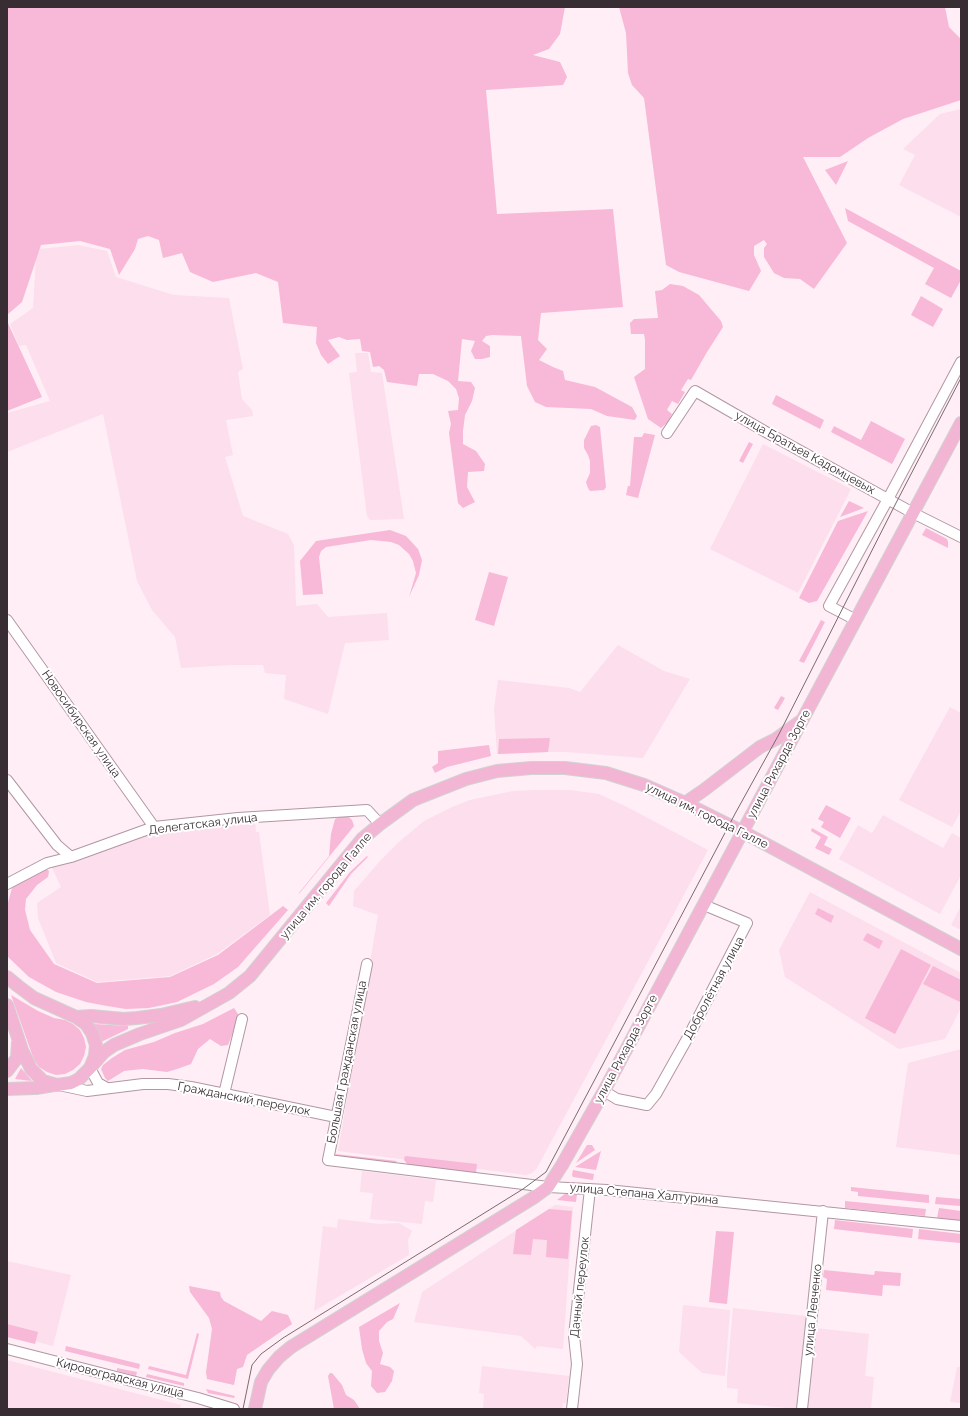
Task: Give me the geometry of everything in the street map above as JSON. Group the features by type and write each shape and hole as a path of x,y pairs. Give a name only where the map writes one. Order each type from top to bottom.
{"main road":[{"name":"улица Рихарда Зорге","path":"548,1187 604,1091 961,423"},
{"path":"685,803 760,747 776,739 803,719"},
{"name":"улица им. города Галле","path":"7,1088 36,1088 70,1083 80,1079 104,1052 114,1046 140,1034 181,1020 229,993 250,976 362,839 380,824 413,800 466,779 497,771 531,768 565,768 606,773 644,785 685,803 743,832 961,949"},
{"name":"улица им. города Галле","path":"7,977 34,998 76,1017 91,1016 124,1019 137,1018 161,1015 210,1004"},
{"path":"7,1005 18,1034 22,1050 33,1072 43,1081 57,1085"},
{"path":"76,1017 89,1028 96,1045 95,1056 90,1068"},
{"path":"7,1071 17,1058 19,1049 18,1034"},
{"path":"255,1409 261,1382 268,1370 279,1357 291,1347 520,1206 548,1187"}],"street":[{"path":"856,620 829,606 961,362"},
{"name":"улица Братьев Кадомцевых","path":"668,433 695,391 913,513 961,537"},
{"name":"Новосибирская улица","path":"7,620 154,827"},
{"path":"7,780 57,845 71,857"},
{"name":"Делегатская улица","path":"7,884 47,863 71,857 154,827 238,818 367,810 380,824"},
{"name":"Добролётная улица","path":"604,1091 617,1099 647,1105 656,1094 687,1039 748,923 704,905"},
{"name":"Большая Гражданская улица","path":"328,1160 367,964"},
{"path":"224,1094 242,1019"},
{"path":"90,1068 98,1083 107,1088"},
{"name":"Гражданский переулок","path":"57,1085 87,1091 143,1084 168,1084 191,1087 336,1116"},
{"name":"улица Степана Халтурина","path":"328,1160 548,1187 590,1189 961,1226"},
{"name":"Дачный переулок","path":"572,1409 577,1364 574,1336 590,1189"},
{"name":"улица Левченко","path":"802,1409 823,1212"},
{"name":"Кировоградская улица","path":"7,1349 198,1398 234,1409"}],"shaded area":[{"path":"7,7 565,7 560,34 549,49 533,55 560,62 567,77 563,85 486,90 497,214 613,209 623,307 541,313 538,340 547,349 539,360 563,371 565,380 595,387 632,407 637,416 635,420 607,416 591,409 546,407 535,402 527,386 521,336 486,336 482,341 490,346 490,357 482,359 475,359 471,351 475,341 462,339 458,381 471,382 475,388 472,401 465,415 463,444 476,451 485,464 484,471 468,472 467,487 475,502 463,508 458,503 449,433 451,424 448,411 458,410 459,398 456,389 448,381 433,374 419,374 417,386 387,382 384,370 379,366 373,367 370,352 362,351 360,339 347,340 339,337 328,340 340,356 328,364 321,355 316,343 317,327 283,323 278,282 256,273 213,282 190,272 182,253 163,258 159,240 148,236 138,239 135,249 119,275 110,249 80,241 41,245 22,302 7,315"},
{"path":"619,7 945,7 949,27 961,39 961,100 903,119 868,138 840,157 803,157 847,243 814,289 800,279 784,278 774,273 764,257 764,248 767,244 764,240 754,246 754,255 761,271 749,291 679,272 666,265 644,98 632,85 628,73 626,33"},
{"path":"961,109 961,217 899,185 915,155 903,149 940,114"},
{"path":"848,161 836,185 825,170"},
{"path":"845,208 961,271 961,280 951,298 925,284 934,268 848,221"},
{"path":"78,245 107,251 116,277 174,295 229,298 243,369 238,372 242,399 252,410 253,416 226,420 233,455 225,457 243,516 288,534 294,545 296,606 317,604 328,617 387,613 389,640 345,643 328,714 284,699 286,675 265,673 263,665 181,668 175,637 152,610 137,581 103,414 7,452 7,413 50,401 26,345 19,346 10,324 33,308 36,259 40,249"},
{"path":"670,284 683,286 699,295 721,321 723,327 691,380 688,379 681,390 685,392 678,404 672,401 667,410 672,414 668,422 661,428 648,419 634,377 645,369 645,340 644,334 631,334 630,323 634,319 658,318 655,291 662,290"},
{"path":"921,296 943,309 933,327 911,315"},
{"path":"7,321 42,397 7,411"},
{"path":"355,353 368,353 371,372 382,373 404,519 370,520 367,516 349,373 357,372"},
{"path":"776,395 824,420 820,429 772,404"},
{"path":"871,421 905,439 892,464 831,432 834,426 861,440"},
{"path":"596,425 600,427 606,487 604,490 590,491 586,482 590,473 590,461 584,448 584,440 591,426"},
{"path":"644,433 655,435 638,498 626,495 628,486 630,486 634,437 642,437"},
{"path":"749,442 753,444 743,463 739,461"},
{"path":"763,444 851,489 798,593 710,549"},
{"path":"849,501 864,508 840,517"},
{"path":"868,511 817,601 809,603 799,598 838,521"},
{"path":"926,528 947,539 948,548 922,535"},
{"path":"390,530 406,536 418,549 422,560 419,575 409,597 416,573 413,561 409,554 399,545 391,542 371,540 326,547 321,551 319,557 323,594 303,595 300,561 316,541"},
{"path":"489,572 508,577 494,626 475,620"},
{"path":"821,620 825,622 804,663 799,661"},
{"path":"618,645 664,671 690,679 643,758 566,752 497,754 494,709 498,680 569,688 580,692"},
{"path":"781,696 785,698 778,710 774,708"},
{"path":"950,707 961,713 961,811 952,827 899,800"},
{"path":"550,738 548,752 498,754 499,739"},
{"path":"489,745 491,756 447,767 435,773 432,767 438,763 438,751"},
{"path":"570,790 599,794 629,808 708,850 537,1168 532,1173 526,1175 338,1151 378,915 353,906 354,891 400,841 424,821 470,800 513,791"},
{"path":"826,805 851,818 840,838 821,827 824,822 818,819"},
{"path":"883,815 943,848 952,833 961,838 961,875 940,914 839,859 858,825 872,833"},
{"path":"341,816 349,817 354,826 299,894 329,856 331,834 335,819"},
{"path":"255,822 256,832 259,832 270,915 217,954 170,976 97,982 56,963 38,918 37,903 61,887 52,868 75,858 145,834 166,830"},
{"path":"812,828 828,837 824,845 832,849 829,855 815,848 821,837 811,831"},
{"path":"367,856 368,857 351,874 329,906 326,903 350,872"},
{"path":"45,868 49,871 48,877 37,885 26,899 25,910 30,930 54,964 97,983 170,977 218,955 283,906 288,910 238,967 214,984 177,1002 149,1008 126,1009 107,1006 86,1002 56,992 29,977 7,956 7,906 12,888 25,877"},
{"path":"810,892 961,973 961,1008 945,1039 899,1049 785,977 779,950"},
{"path":"961,906 961,930 951,925"},
{"path":"818,908 834,916 831,923 815,914"},
{"path":"867,933 883,941 879,949 863,940"},
{"path":"901,949 931,965 895,1034 865,1018"},
{"path":"933,966 961,980 960,1002 923,984"},
{"path":"11,995 38,1011 73,1024 80,1030 86,1047 80,1064 65,1074 56,1075 39,1067 34,1060"},
{"path":"234,1008 238,1014 228,1045 221,1046 210,1039 198,1049 191,1064 167,1072 143,1069 124,1071 108,1081 105,1078 101,1069 103,1065 125,1050 154,1042 175,1033 203,1024"},
{"path":"94,1024 128,1026 128,1029 101,1042"},
{"path":"961,1049 961,1155 896,1147 908,1063"},
{"path":"21,1068 27,1075 32,1081 15,1079"},
{"path":"587,1145 592,1145 595,1150 576,1163"},
{"path":"601,1151 596,1170 575,1167"},
{"path":"335,1154 397,1161 395,1163 337,1157"},
{"path":"405,1156 477,1164 476,1173 408,1165 404,1160"},
{"path":"573,1170 594,1174 593,1180 573,1177"},
{"path":"362,1171 436,1180 433,1202 425,1201 422,1224 370,1219 373,1193 360,1192"},
{"path":"851,1187 929,1195 929,1203 858,1196 858,1192 851,1191"},
{"path":"566,1193 577,1194 576,1202 557,1200"},
{"path":"936,1197 961,1199 961,1206 935,1204"},
{"path":"845,1201 926,1209 925,1216 845,1208"},
{"path":"555,1205 573,1207 563,1349 537,1346 535,1349 521,1336 414,1322 422,1292"},
{"path":"939,1208 961,1211 961,1221 937,1218"},
{"path":"549,1209 572,1211 568,1259 546,1257 547,1240 533,1239 531,1255 513,1254 516,1230"},
{"path":"338,1219 379,1224 399,1223 412,1231 408,1240 409,1255 314,1311 323,1226 337,1228"},
{"path":"835,1220 913,1229 912,1238 834,1229"},
{"path":"919,1229 961,1234 960,1243 918,1239"},
{"path":"716,1231 734,1232 727,1304 709,1302"},
{"path":"7,1261 71,1275 53,1346 7,1334"},
{"path":"824,1270 874,1275 875,1271 901,1273 900,1286 883,1285 882,1296 826,1290 827,1279 823,1277"},
{"path":"189,1286 220,1292 224,1301 261,1321 272,1311 288,1315 292,1324 247,1355 243,1367 237,1369 234,1385 207,1379 206,1372 212,1329 209,1318 190,1292"},
{"path":"400,1303 393,1319 387,1322 379,1331 379,1341 383,1353 380,1364 390,1367 394,1371 392,1381 385,1392 377,1393 371,1386 372,1371 366,1363 362,1349 359,1327"},
{"path":"683,1305 730,1310 725,1376 702,1373 679,1352"},
{"path":"733,1308 806,1316 796,1409 737,1403 738,1389 727,1388"},
{"path":"7,1324 38,1332 35,1344 7,1337"},
{"path":"815,1328 869,1334 865,1376 874,1377 871,1409 807,1409"},
{"path":"197,1333 199,1334 188,1379 148,1369 149,1366 186,1375"},
{"path":"66,1346 140,1364 139,1369 65,1351"},
{"path":"7,1360 181,1405 180,1409 7,1409"},
{"path":"482,1366 569,1376 566,1403 563,1403 562,1409 483,1409 484,1394 479,1393"},
{"path":"957,1367 961,1367 961,1403 950,1402"},
{"path":"117,1368 137,1372 136,1376 117,1371"},
{"path":"332,1373 342,1385 346,1395 354,1400 360,1409 334,1409 328,1376"},
{"path":"147,1374 184,1383 184,1386 146,1377"},
{"path":"206,1389 235,1396 234,1398 208,1393"}],"tram line":[{"path":"243,1409 252,1365 261,1354 283,1338 523,1189 546,1172 736,812 778,736 961,378"}]}
